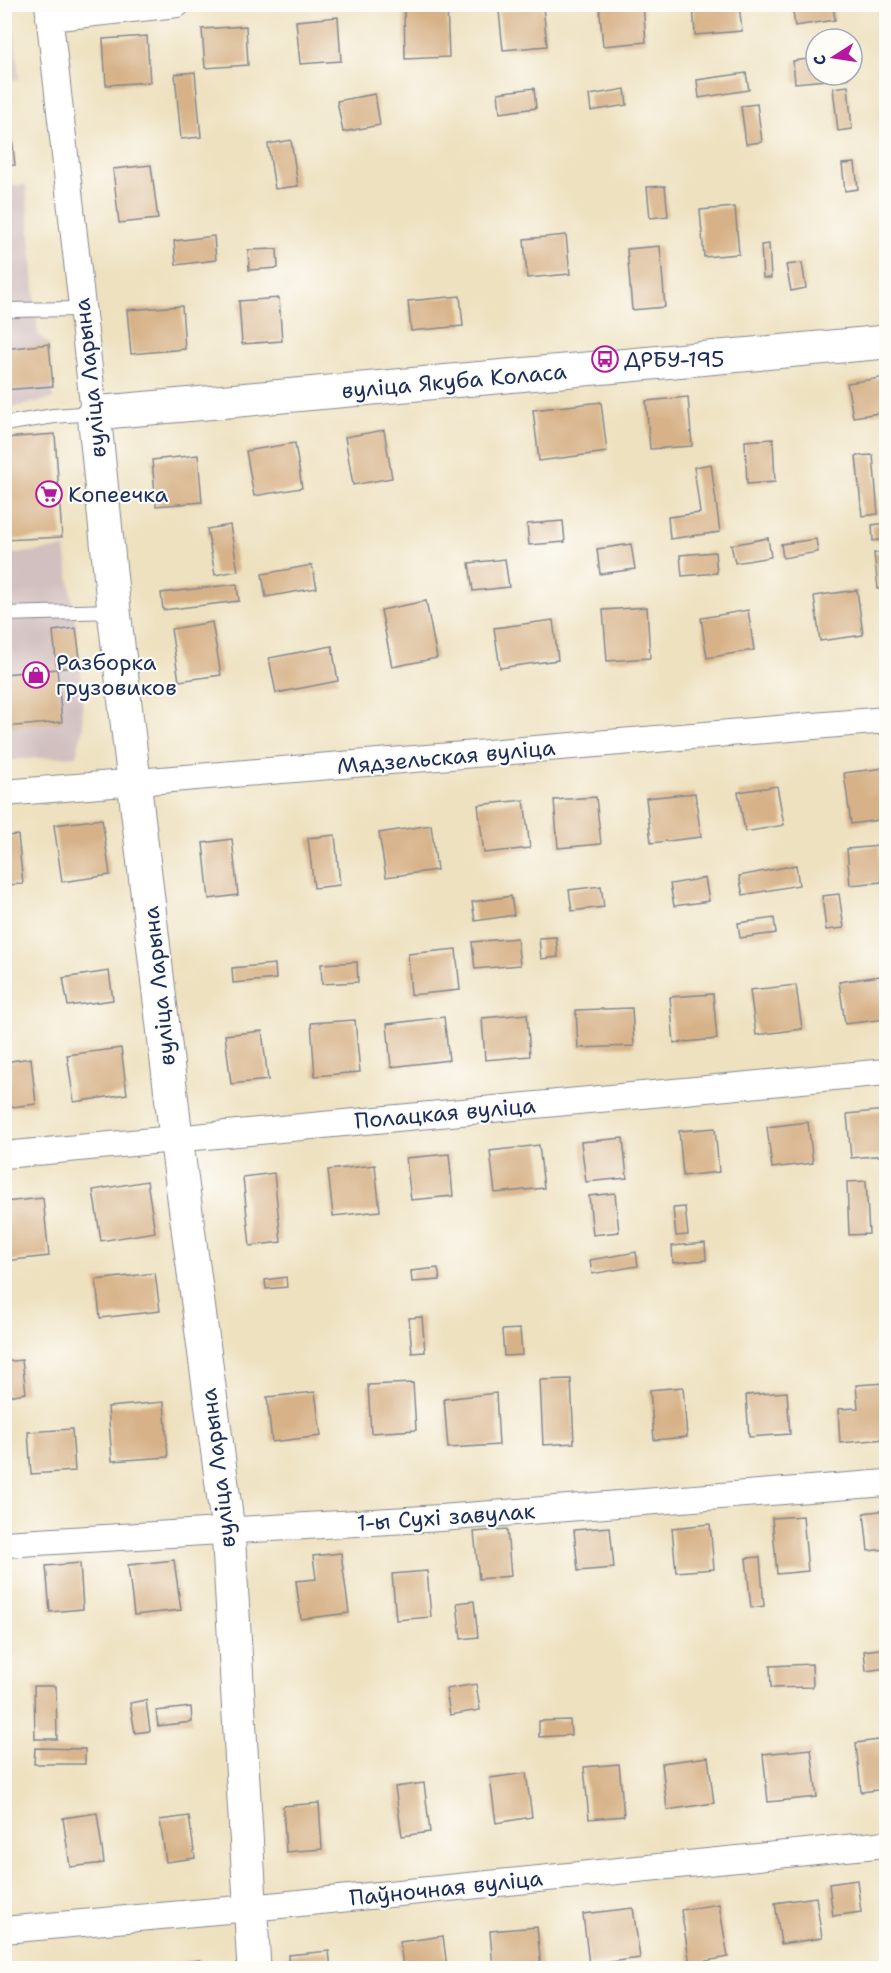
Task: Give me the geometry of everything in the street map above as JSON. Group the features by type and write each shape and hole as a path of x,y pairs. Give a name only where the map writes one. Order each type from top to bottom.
{"street":[{"path":"49,11 177,4"},
{"name":"вуліца Ларына","path":"49,11 114,611 176,1137 228,1530 254,1968"},
{"name":"вуліца Якуба Коласа","path":"94,413 886,342"},
{"name":"Мядзельская вуліца","path":"4,793 886,720"},
{"name":"Полацкая вуліца","path":"4,1155 176,1137 886,1072"},
{"name":"1-ы Сухі завулак","path":"4,1544 441,1518 886,1483"},
{"name":"Паўночная вуліца","path":"4,1930 250,1908 886,1844"}],"lane":[{"path":"4,310 82,309"},
{"path":"4,424 54,416 94,413"},
{"path":"4,614 114,611"}],"shaded area":[{"path":"4,5 11,5 19,79 5,81"},
{"path":"26,185 38,334 49,344 53,399 5,409 4,187"},
{"path":"65,548 81,666 83,727 76,756 5,760 4,555"}],"building":[{"path":"447,4 449,57 405,59 404,6"},
{"path":"599,4 643,4 646,42 603,46"},
{"path":"693,4 739,4 742,31 695,35"},
{"path":"792,4 833,4 835,20 795,26"},
{"path":"543,6 547,46 503,50 499,11"},
{"path":"338,17 341,61 300,64 296,21"},
{"path":"246,26 248,65 205,68 202,29"},
{"path":"147,36 150,82 106,85 103,39"},
{"path":"804,60 804,82 795,83 793,61"},
{"path":"195,72 201,137 181,139 175,74"},
{"path":"746,73 749,90 699,98 697,80"},
{"path":"848,87 852,129 838,131 833,88"},
{"path":"534,88 536,108 500,113 498,93"},
{"path":"625,89 627,105 591,111 589,95"},
{"path":"4,90 7,90 15,165 4,166"},
{"path":"375,94 380,125 343,132 337,101"},
{"path":"757,104 762,142 746,144 741,106"},
{"path":"291,140 298,186 275,189 268,144"},
{"path":"855,163 858,189 845,191 842,164"},
{"path":"151,165 158,219 119,223 113,169"},
{"path":"665,186 668,216 650,218 647,187"},
{"path":"735,207 739,254 704,257 700,210"},
{"path":"566,235 570,274 527,278 524,239"},
{"path":"214,236 216,260 176,265 174,241"},
{"path":"769,244 771,278 763,278 761,245"},
{"path":"660,246 665,307 632,310 627,249"},
{"path":"277,249 278,268 249,270 248,250"},
{"path":"802,263 806,288 791,291 786,265"},
{"path":"460,296 463,326 411,331 408,301"},
{"path":"279,298 282,341 242,344 239,301"},
{"path":"182,306 185,349 131,354 127,310"},
{"path":"49,344 53,386 4,390 4,349"},
{"path":"886,377 886,412 853,417 847,383"},
{"path":"688,397 692,446 650,449 646,401"},
{"path":"601,402 607,452 539,461 533,410"},
{"path":"384,430 392,478 353,485 345,437"},
{"path":"55,434 62,537 4,540 4,438"},
{"path":"773,439 775,482 747,484 745,441"},
{"path":"295,443 302,488 254,496 246,451"},
{"path":"198,455 202,502 156,506 152,460"},
{"path":"873,455 878,514 862,516 856,456"},
{"path":"711,464 720,532 670,539 668,517 700,513 694,467"},
{"path":"563,521 565,542 529,545 527,524"},
{"path":"886,523 886,539 873,541 872,525"},
{"path":"230,525 238,571 215,575 207,529"},
{"path":"768,538 771,557 735,563 731,545"},
{"path":"816,539 818,552 783,558 781,544"},
{"path":"631,544 635,569 600,574 597,549"},
{"path":"715,552 717,573 682,576 680,555"},
{"path":"886,552 886,588 878,589 874,553"},
{"path":"505,559 509,587 473,591 469,563"},
{"path":"312,565 317,588 266,597 262,574"},
{"path":"237,584 239,601 163,610 161,593"},
{"path":"857,590 863,635 820,641 814,596"},
{"path":"426,601 437,658 392,667 381,610"},
{"path":"647,607 650,658 607,661 603,610"},
{"path":"748,610 754,650 707,658 701,618"},
{"path":"553,620 558,660 500,668 494,628"},
{"path":"212,622 221,675 179,681 171,629"},
{"path":"76,628 81,666 57,669 53,631"},
{"path":"332,646 338,681 276,693 269,658"},
{"path":"57,669 62,722 4,727 4,674"},
{"path":"884,768 886,819 851,824 844,773"},
{"path":"777,786 784,825 745,832 738,792"},
{"path":"695,793 701,837 651,843 646,798"},
{"path":"596,797 601,844 558,848 554,800"},
{"path":"524,800 530,848 484,853 478,805"},
{"path":"102,819 110,875 62,882 54,825"},
{"path":"431,825 437,870 386,877 379,833"},
{"path":"18,835 23,884 4,885 4,836"},
{"path":"335,835 340,885 314,888 308,838"},
{"path":"232,839 238,895 209,899 203,843"},
{"path":"879,846 882,882 850,885 847,849"},
{"path":"796,865 799,885 743,895 739,876"},
{"path":"705,878 709,901 674,906 670,884"},
{"path":"601,886 604,907 572,911 569,890"},
{"path":"839,894 844,928 826,930 822,896"},
{"path":"511,896 514,915 475,921 472,902"},
{"path":"774,918 776,933 740,938 738,923"},
{"path":"556,937 558,957 541,959 539,938"},
{"path":"517,938 520,965 475,969 472,942"},
{"path":"456,949 460,990 411,995 408,954"},
{"path":"357,962 358,982 322,984 321,964"},
{"path":"275,964 276,979 233,983 232,968"},
{"path":"109,971 113,1000 68,1006 63,978"},
{"path":"880,976 886,1019 845,1024 839,982"},
{"path":"796,985 802,1029 756,1035 750,990"},
{"path":"713,994 717,1039 674,1043 670,997"},
{"path":"632,1008 634,1046 578,1048 576,1010"},
{"path":"527,1014 530,1056 485,1060 482,1018"},
{"path":"444,1017 449,1060 391,1067 387,1024"},
{"path":"355,1020 360,1072 315,1076 311,1023"},
{"path":"262,1031 268,1080 231,1084 225,1035"},
{"path":"121,1048 127,1094 74,1102 67,1055"},
{"path":"31,1058 36,1104 4,1108 4,1062"},
{"path":"886,1110 886,1155 851,1158 847,1114"},
{"path":"808,1122 813,1163 772,1168 767,1127"},
{"path":"715,1128 719,1172 683,1176 679,1131"},
{"path":"623,1138 627,1178 586,1182 581,1142"},
{"path":"539,1145 544,1188 495,1193 490,1151"},
{"path":"449,1154 453,1196 411,1200 406,1158"},
{"path":"375,1165 380,1211 333,1216 328,1170"},
{"path":"274,1173 281,1242 250,1246 243,1177"},
{"path":"147,1181 155,1232 101,1241 93,1190"},
{"path":"866,1181 869,1234 849,1235 847,1182"},
{"path":"615,1193 619,1232 593,1235 589,1196"},
{"path":"43,1198 49,1256 5,1261 4,1202"},
{"path":"685,1207 688,1235 676,1236 673,1208"},
{"path":"705,1243 706,1260 673,1263 672,1246"},
{"path":"636,1252 638,1266 592,1274 590,1260"},
{"path":"438,1268 440,1280 412,1282 411,1271"},
{"path":"155,1273 160,1311 100,1318 96,1280"},
{"path":"286,1277 287,1287 266,1289 265,1280"},
{"path":"422,1317 425,1352 412,1353 409,1318"},
{"path":"520,1329 522,1355 504,1356 502,1330"},
{"path":"22,1360 26,1393 7,1396 4,1362"},
{"path":"571,1379 574,1443 543,1445 540,1380"},
{"path":"413,1383 416,1430 371,1433 368,1385"},
{"path":"886,1383 886,1439 840,1443 838,1409 858,1408 856,1385"},
{"path":"683,1387 687,1437 654,1440 650,1390"},
{"path":"315,1392 321,1436 272,1442 267,1397"},
{"path":"787,1392 790,1434 749,1437 746,1395"},
{"path":"496,1393 499,1445 448,1448 444,1399"},
{"path":"164,1402 168,1457 112,1461 108,1407"},
{"path":"72,1429 75,1471 31,1474 28,1432"},
{"path":"886,1510 886,1549 868,1551 864,1513"},
{"path":"803,1516 808,1571 777,1574 772,1518"},
{"path":"710,1524 714,1569 676,1572 672,1528"},
{"path":"610,1527 614,1568 578,1571 574,1530"},
{"path":"507,1529 511,1576 479,1579 474,1532"},
{"path":"341,1553 349,1613 301,1619 296,1581 316,1579 313,1556"},
{"path":"760,1557 764,1606 751,1608 746,1558"},
{"path":"174,1560 181,1610 134,1615 128,1565"},
{"path":"80,1563 83,1609 50,1612 46,1566"},
{"path":"427,1571 431,1617 396,1620 392,1574"},
{"path":"474,1601 478,1637 461,1639 457,1603"},
{"path":"886,1648 886,1668 866,1671 864,1651"},
{"path":"812,1664 813,1687 771,1688 770,1666"},
{"path":"476,1684 480,1710 450,1715 446,1689"},
{"path":"34,1686 56,1686 57,1739 35,1739"},
{"path":"146,1700 150,1731 135,1733 130,1703"},
{"path":"191,1707 192,1722 158,1726 156,1711"},
{"path":"570,1720 571,1735 539,1737 539,1721"},
{"path":"886,1739 886,1789 861,1792 856,1743"},
{"path":"35,1748 85,1749 85,1764 34,1764"},
{"path":"811,1749 817,1797 768,1802 763,1754"},
{"path":"708,1757 714,1803 667,1810 662,1763"},
{"path":"619,1764 624,1816 589,1819 584,1767"},
{"path":"526,1773 532,1817 496,1823 490,1778"},
{"path":"424,1783 430,1832 402,1836 395,1787"},
{"path":"319,1803 322,1849 286,1852 283,1806"},
{"path":"97,1813 104,1863 70,1867 63,1818"},
{"path":"189,1816 195,1858 166,1862 160,1820"},
{"path":"857,1880 861,1912 833,1916 829,1884"},
{"path":"882,1888 886,1888 886,1912 885,1912"},
{"path":"816,1897 822,1938 781,1944 775,1903"},
{"path":"719,1904 728,1957 690,1964 681,1910"},
{"path":"633,1908 640,1958 589,1965 583,1914"},
{"path":"537,1927 541,1968 493,1968 490,1931"},
{"path":"443,1936 447,1968 403,1968 400,1942"},
{"path":"329,1951 331,1968 289,1968 288,1955"},
{"path":"200,1960 201,1968 159,1968 159,1965"}],"place":[{"name":"ДРБУ-195","path":"605,359"},
{"name":"Копеечка","path":"49,494"},
{"name":"Разборка грузовиков","path":"36,675"}]}
